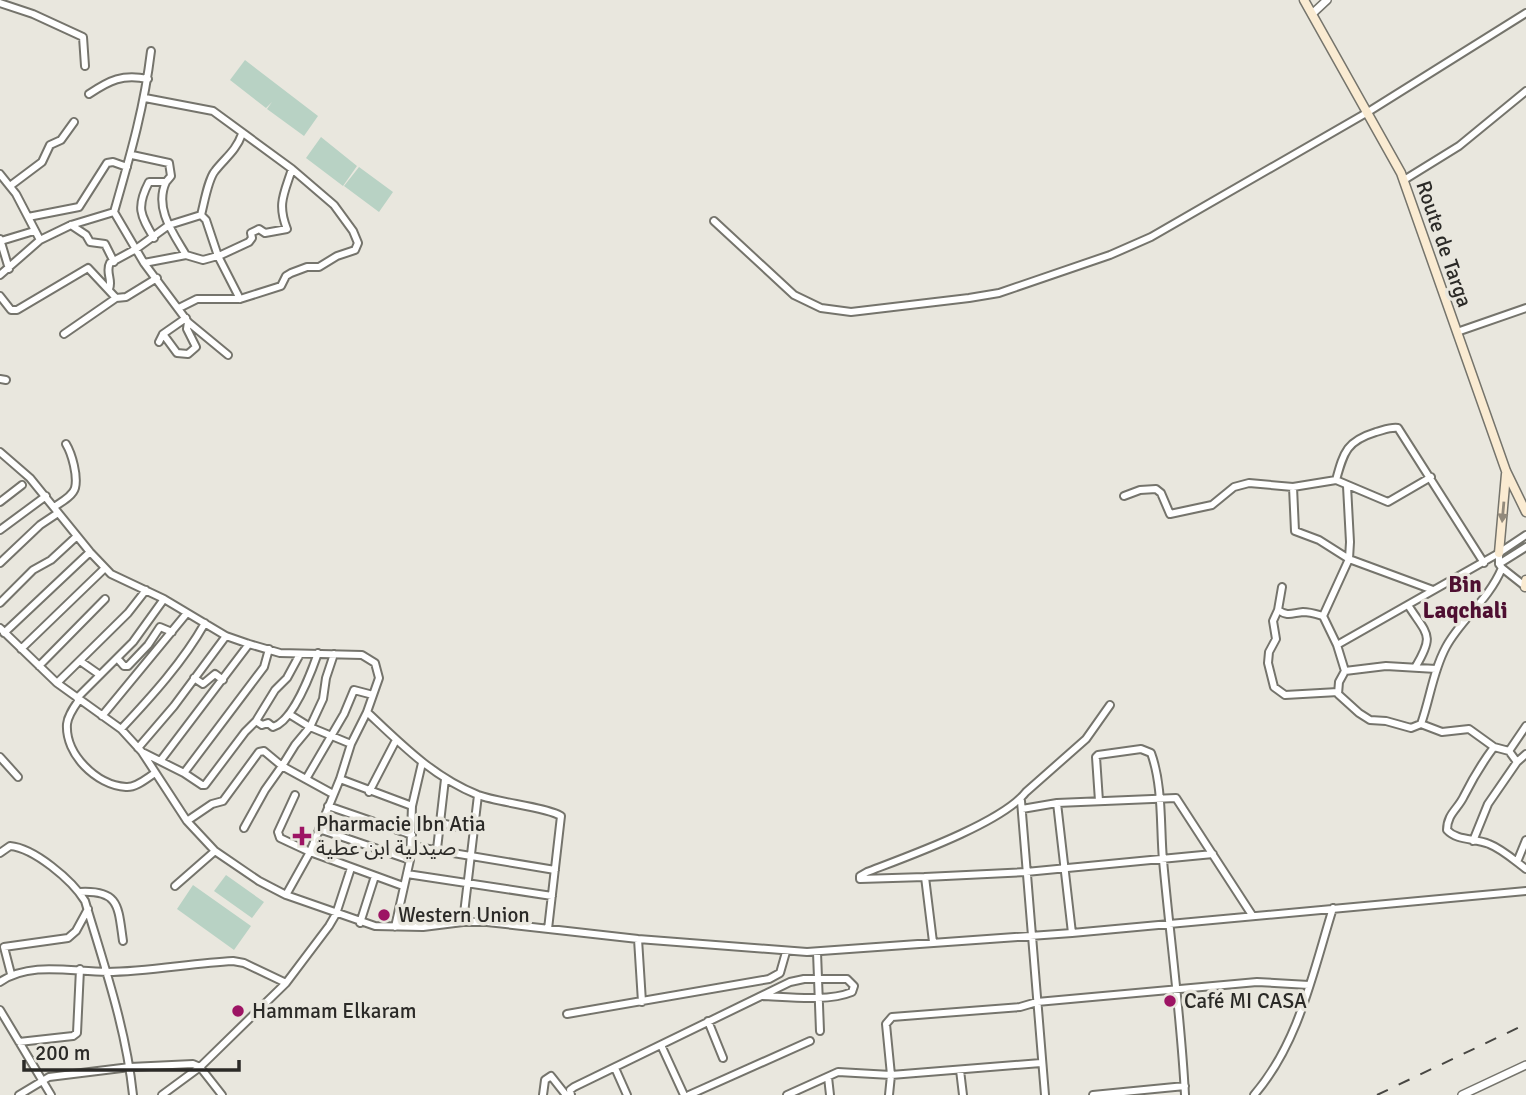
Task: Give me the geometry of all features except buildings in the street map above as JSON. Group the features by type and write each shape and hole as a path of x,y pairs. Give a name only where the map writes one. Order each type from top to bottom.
{"main road":[{"name":"Route de Targa","path":"1304,0 1404,180 1506,471 1526,512"},
{"path":"1499,553 1506,471"},
{"path":"1526,580 1526,587"}],"street":[{"path":"1312,14 1327,0"},
{"path":"0,3 33,14 83,37 85,66"},
{"path":"714,221 794,295 821,308 851,312 969,298 1027,285 1151,237 1368,112 1526,13"},
{"path":"152,51 132,155 114,212 144,263 187,320 228,355"},
{"path":"89,94 107,82 127,76 148,79"},
{"path":"1404,180 1459,146 1526,92"},
{"path":"145,97 213,111 292,169 334,205 353,231 358,243 355,250 337,256 319,267 307,267 291,273 286,276 281,286 240,299 197,299 179,308"},
{"path":"10,186 43,162 51,143 60,141 74,121"},
{"path":"201,215 214,172 230,156 242,134"},
{"path":"132,155 169,163 171,176 160,193 161,199 169,225 186,255"},
{"path":"28,217 79,207 107,163 113,162 127,167"},
{"path":"144,263 186,255 203,260 249,242 251,233 259,229 265,233 287,229 281,208 292,169"},
{"path":"0,174 10,186 40,240"},
{"path":"154,237 141,217 140,207 149,182 166,182"},
{"path":"0,275 40,240 71,225 114,212"},
{"path":"109,289 111,284 108,266 169,225 201,215"},
{"path":"201,215 206,220 218,256 240,299"},
{"path":"71,225 86,235 90,242 105,244 114,262"},
{"path":"9,269 0,240 34,231"},
{"path":"0,296 11,310 17,310 88,268 116,298"},
{"path":"64,334 116,298 126,297 157,278"},
{"path":"1457,332 1526,308"},
{"path":"159,342 163,334 187,320"},
{"path":"163,334 177,353 188,354 196,347 189,336 187,320"},
{"path":"1336,480 1343,456 1353,441 1394,428 1402,431 1485,563"},
{"path":"0,563 56,510 75,488 71,454 66,444"},
{"path":"0,452 46,496 105,569 164,599 226,636 269,649 300,654 362,655 375,663 379,678 367,712 351,744 340,779 310,852 286,895"},
{"path":"1124,496 1140,490 1156,489 1161,493 1170,514 1212,505 1241,484 1293,487 1336,480 1388,502 1431,477"},
{"path":"0,502 22,485"},
{"path":"1323,616 1349,559 1347,486"},
{"path":"1293,487 1295,531 1319,540 1349,559 1433,590"},
{"path":"0,530 46,496"},
{"path":"1337,645 1485,563 1526,535"},
{"path":"0,603 33,570 51,560 77,536"},
{"path":"1421,724 1436,669 1451,639 1487,594 1500,566 1526,547"},
{"path":"90,552 2,630 57,683 121,729 140,750 187,821 215,851 259,881 286,895 360,923 423,927 487,922 638,939 711,943 786,952 817,952 1072,933 1526,891"},
{"path":"1499,553 1500,566 1526,587"},
{"path":"21,649 105,569"},
{"path":"1282,587 1273,621 1276,639 1269,652 1268,663 1274,687 1285,695 1338,692 1370,720 1412,728 1421,724 1442,732 1469,729 1494,747 1509,751 1517,762"},
{"path":"57,683 128,613 146,590"},
{"path":"39,666 104,599"},
{"path":"155,773 125,787 90,772 75,752 67,724 78,699 144,630 164,599"},
{"path":"1408,605 1428,639 1428,645 1416,666"},
{"path":"1278,610 1290,615 1304,612 1323,616"},
{"path":"102,716 187,613"},
{"path":"1323,616 1337,645 1345,671 1339,682 1338,692"},
{"path":"121,729 148,701 196,639 205,623"},
{"path":"117,659 124,666 128,666 148,645 159,628 163,627 172,632"},
{"path":"140,750 226,636"},
{"path":"161,760 249,644"},
{"path":"184,773 264,667 269,649"},
{"path":"256,721 276,727 289,714 306,686 318,653"},
{"path":"140,750 205,785 256,721 275,690 287,678 300,654"},
{"path":"244,828 295,745 310,727 323,699 334,654"},
{"path":"80,661 100,675"},
{"path":"1345,671 1386,666 1436,669"},
{"path":"194,678 204,684 215,674 223,680"},
{"path":"306,779 355,690 373,695"},
{"path":"1110,705 1086,738 1026,792 1021,801 983,823 867,872 859,878 862,880 1026,872 1213,854"},
{"path":"367,712 422,763 445,779 478,795 560,815 562,820 548,929"},
{"path":"289,714 310,727 351,744"},
{"path":"1509,751 1526,726"},
{"path":"369,792 396,740"},
{"path":"1494,747 1475,773 1464,797 1452,810 1447,830 1452,835 1494,846 1526,869"},
{"path":"1098,801 1096,757 1101,753 1141,749 1152,755 1159,798 1169,922 1178,988 1185,1095"},
{"path":"187,821 212,804 223,801 259,752 264,751 282,766 333,794"},
{"path":"1473,841 1488,804 1517,762 1526,754"},
{"path":"0,757 3,766 18,777"},
{"path":"395,927 410,860 412,806 422,763"},
{"path":"340,779 412,806"},
{"path":"437,849 445,779"},
{"path":"295,795 278,835 310,852 403,886"},
{"path":"463,922 478,795"},
{"path":"1022,809 1058,803 1171,797 1179,800 1252,915"},
{"path":"1021,801 1045,1095"},
{"path":"1058,803 1072,933"},
{"path":"328,806 412,835"},
{"path":"440,823 474,830"},
{"path":"319,829 410,860"},
{"path":"1517,862 1526,840"},
{"path":"0,853 9,846 23,847 80,892 88,909 107,972 134,1095"},
{"path":"411,846 555,870"},
{"path":"175,886 215,851"},
{"path":"162,1095 200,1067 286,983 336,914 351,868"},
{"path":"407,874 552,895"},
{"path":"360,923 375,876"},
{"path":"925,877 933,942"},
{"path":"80,892 104,892 109,896 119,913 122,941"},
{"path":"1254,1095 1283,1054 1293,1034 1333,908"},
{"path":"4,947 68,938 76,931 88,909"},
{"path":"0,938 11,974"},
{"path":"638,939 642,1002"},
{"path":"567,1014 769,979 780,973 786,952"},
{"path":"817,952 820,1031"},
{"path":"0,982 11,974 43,970 80,969 107,972 233,961 244,963 286,983"},
{"path":"19,1042 73,1036 77,1033 80,969"},
{"path":"571,1095 571,1089 790,982 804,979 847,979 854,986 852,992 847,995 762,996"},
{"path":"889,1095 891,1075 886,1024 892,1017 1020,1007 1037,1002 1178,988 1258,982 1309,985"},
{"path":"0,1010 51,1095"},
{"path":"708,1021 723,1058"},
{"path":"661,1045 686,1095 810,1041"},
{"path":"787,1095 838,1072 891,1075 1041,1063"},
{"path":"19,1095 49,1077 130,1067 193,1064 200,1067 222,1095"},
{"path":"615,1068 627,1095"},
{"path":"1468,1094 1525,1068"},
{"path":"960,1070 963,1095"},
{"path":"543,1095 545,1080 551,1076 566,1095"},
{"path":"828,1076 830,1095"},
{"path":"1093,1095 1185,1086"}],"green space":[{"path":"245,60 318,116 304,136 267,109 272,102 266,108 230,80"},
{"path":"321,137 357,166 343,186 306,158"},
{"path":"359,167 393,192 379,212 344,186"},
{"path":"226,875 264,902 252,918 214,891"},
{"path":"193,885 251,926 234,950 177,909"}],"railway":[{"path":"1377,1095 1526,1024"}],"place":[{"name":"Pharmacie Ibn Atia صيدلية ابن عطية","path":"302,836"},
{"name":"Western Union","path":"384,915"},
{"name":"Café MI CASA","path":"1170,1001"},
{"name":"Hammam Elkaram","path":"238,1011"}],"district":[{"name":"Bin Laqchali","path":"1465,597"}]}
